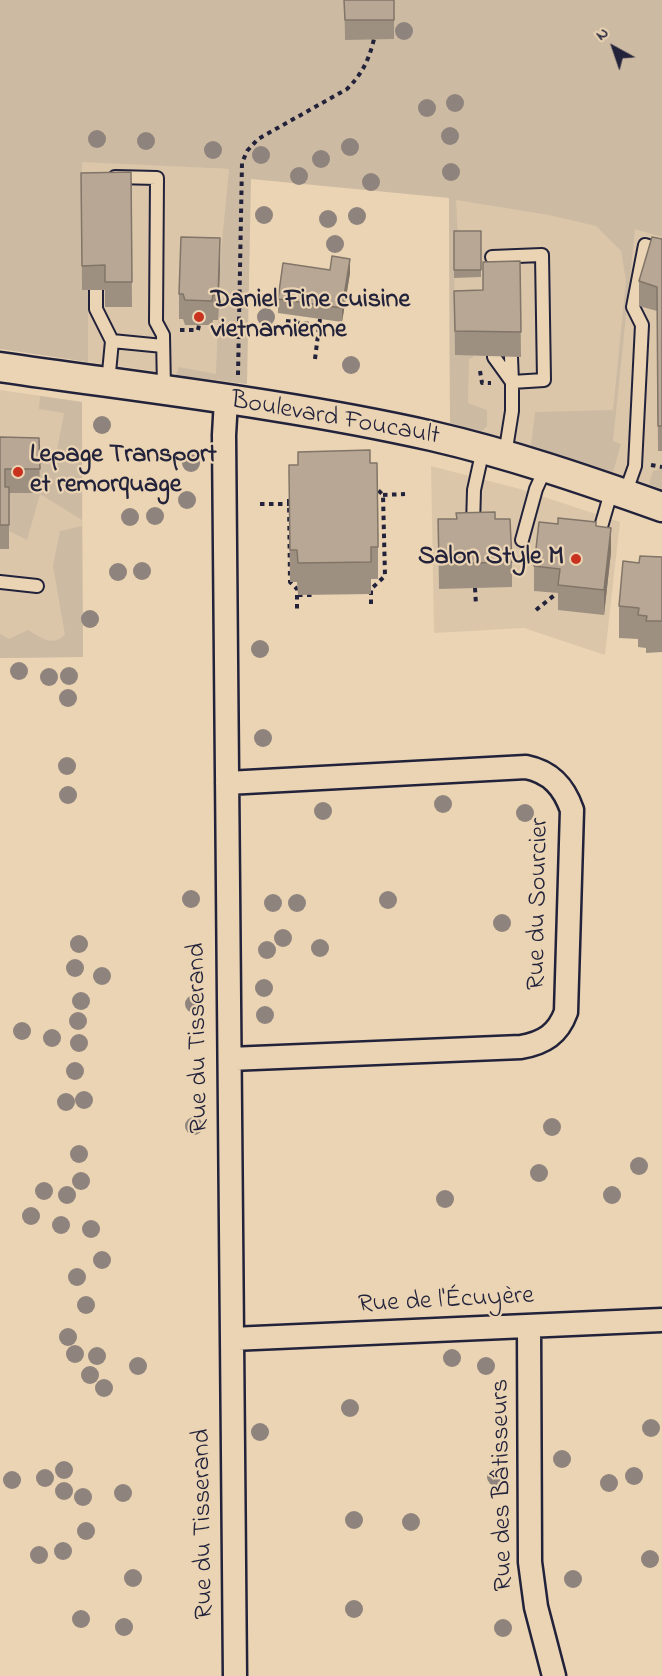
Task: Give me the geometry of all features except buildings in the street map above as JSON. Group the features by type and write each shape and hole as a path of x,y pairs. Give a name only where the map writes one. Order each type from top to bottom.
{"street":[{"name":"Boulevard Foucault","path":"0,367 378,425 494,452 546,467 662,507"},
{"name":"Rue du Tisserand","path":"232,401 224,446 235,1676"},
{"name":"Rue du Sourcier","path":"227,783 526,767 549,775 567,797 572,810 567,1012 555,1032 545,1040 521,1047 230,1059"},
{"name":"Rue de l'Écuyère","path":"231,1339 662,1320"},
{"name":"Rue des Bâtisseurs","path":"529,1327 530,1562 536,1607 554,1676"}],"lane":[{"path":"98,176 158,178 156,322 163,335 164,391"},
{"path":"598,537 634,466 642,325 633,307 645,245 662,250"},
{"path":"492,257 542,255 544,380 512,382"},
{"path":"96,290 96,309 112,341 108,383"},
{"path":"112,341 163,346"},
{"path":"494,357 512,382"},
{"path":"473,526 474,490 512,411 511,357"},
{"path":"522,540 536,489 546,467"},
{"path":"0,582 37,586"}],"path":[{"path":"232,401 242,163 247,151 258,140 347,89 358,78 369,59 374,39"},
{"path":"315,359 320,319"},
{"path":"286,321 319,325"},
{"path":"654,466 662,467"},
{"path":"370,482 383,495 405,494"},
{"path":"293,490 289,497 290,582 297,589 297,609"},
{"path":"371,604 371,589 385,576 384,526 380,504 383,495"},
{"path":"260,504 289,504"},
{"path":"378,526 384,526"},
{"path":"378,546 384,546"},
{"path":"378,568 384,568"},
{"path":"475,588 476,605"},
{"path":"536,610 556,593"},
{"path":"360,594 371,594"},
{"path":"298,595 318,595"}],"shaded area":[{"path":"0,0 344,0 345,40 394,0 662,0 662,237 635,229 613,441 621,444 613,472 531,446 535,412 613,410 626,280 621,251 596,226 549,215 456,200 458,238 454,239 455,355 473,355 473,358 469,359 468,403 487,410 487,426 482,431 450,423 449,198 251,179 247,384 176,375 179,367 216,374 220,263 229,169 82,162 82,290 88,290 88,362 0,349"},
{"path":"78,161 229,169 247,384 74,360"},
{"path":"662,194 662,489 552,452 450,423 449,198"},
{"path":"0,390 82,402 83,657 0,658"},
{"path":"40,396 82,402 82,520 40,494 27,540 9,531 9,512 5,493 39,462 56,455 64,413 39,409"},
{"path":"431,466 520,489 620,522 605,655 524,628 434,633"},
{"path":"662,469 662,489 649,484 653,471"},
{"path":"82,526 83,657 0,658 0,634 9,639 28,630 51,641 65,635 53,566 60,531"}],"place":[{"name":"Daniel Fine cuisine vietnamienne","path":"199,317"},
{"name":"Lepage Transport et remorquage","path":"18,472"},
{"name":"Salon Style M","path":"576,559"}]}
